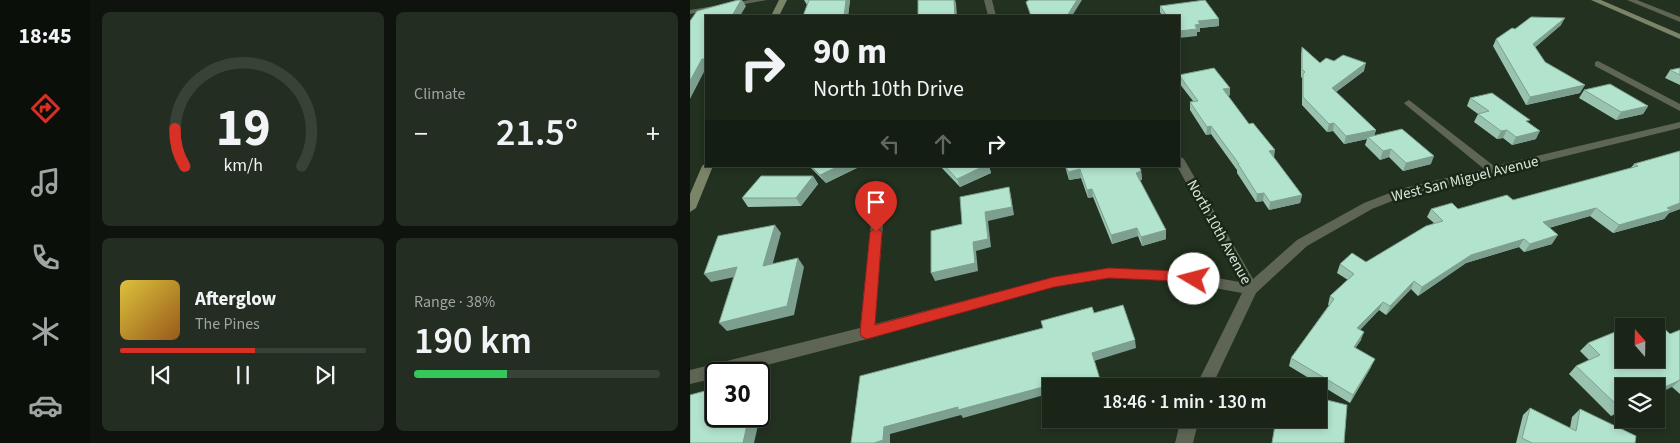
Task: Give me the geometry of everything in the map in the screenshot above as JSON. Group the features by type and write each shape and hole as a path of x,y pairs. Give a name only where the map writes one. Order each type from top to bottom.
{"main road":[{"path":"775,15 782,0"},
{"path":"1595,0 1680,37"},
{"path":"690,208 708,167"}],"street":[{"path":"690,12 763,0"},
{"path":"988,0 992,15"},
{"path":"1630,0 1680,20"},
{"path":"1598,64 1680,108"},
{"path":"1409,103 1493,171"},
{"name":"West San Miguel Avenue","path":"1251,290 1302,243 1368,206 1404,192 1680,125"},
{"name":"North 10th Avenue","path":"1180,161 1251,290 1208,378"},
{"path":"867,333 878,213"},
{"path":"690,377 867,333 1054,282 1109,273 1176,276 1251,290"},
{"path":"1184,443 1188,428"}],"building":[{"path":"741,0 733,15 705,15 705,59 702,59 690,81 690,21 697,11"},
{"path":"809,0 846,0 844,15 803,15"},
{"path":"918,0 954,0 955,15 918,15"},
{"path":"1029,0 1077,0 1068,15 1031,15 1026,2"},
{"path":"1205,0 1219,19 1198,21 1200,24 1195,25 1197,29 1180,31 1180,15 1166,15 1160,6"},
{"path":"1531,17 1565,18 1533,44 1545,62 1585,85 1530,97 1496,39 1512,28 1515,29"},
{"path":"1302,47 1320,63 1326,58 1334,61 1343,55 1366,63 1332,88 1376,130 1346,136 1334,123 1329,124 1303,97 1303,74 1305,72 1302,69"},
{"path":"1214,68 1230,88 1223,89 1249,124 1253,123 1275,150 1269,151 1302,195 1270,202 1264,193 1257,194 1239,164 1211,126 1207,127 1190,102 1198,101 1180,75"},
{"path":"1680,68 1680,75 1670,70"},
{"path":"1610,84 1648,106 1621,112 1584,90"},
{"path":"1492,93 1530,120 1526,121 1540,131 1516,137 1507,130 1501,131 1478,114 1489,111 1470,98"},
{"path":"1402,129 1434,156 1406,163 1391,149 1383,151 1368,137"},
{"path":"1680,151 1680,203 1667,208 1671,210 1619,225 1596,208 1543,222 1558,235 1530,244 1524,239 1471,255 1422,287 1414,281 1390,306 1383,302 1357,328 1364,332 1354,347 1375,359 1353,395 1291,358 1334,299 1330,296 1354,274 1340,264 1352,253 1366,262 1426,226 1443,221 1431,209 1452,203 1458,209 1507,195 1513,200 1638,166 1634,164"},
{"path":"812,167 837,167 820,175"},
{"path":"946,167 982,167 957,179"},
{"path":"1066,167 1139,167 1141,171 1136,173 1166,230 1141,237 1137,228 1111,235 1092,189 1087,190 1080,169 1068,172"},
{"path":"761,176 813,176 796,198 742,198"},
{"path":"1009,187 1012,207 985,212 988,239 973,242 975,263 931,273 931,231 962,224 960,197"},
{"path":"775,225 763,266 798,258 787,306 719,323 737,267 704,274 718,236"},
{"path":"1123,305 1135,340 1092,353 1100,378 1042,378 1042,387 958,410 958,407 884,427 883,440 874,443 851,443 860,376 1043,328 1041,321 1092,307 1094,313"},
{"path":"1665,329 1670,334 1680,330 1680,380 1665,387 1665,378 1615,378 1615,403 1576,366 1600,355 1588,343 1615,332 1615,368 1665,368"},
{"path":"705,391 705,427 747,427 743,443 690,443 690,395"},
{"path":"1327,400 1347,405 1344,443 1272,443 1274,428 1327,428"},
{"path":"1530,408 1576,431 1580,409 1615,426 1615,428 1619,428 1636,436 1635,443 1532,443 1522,438"}],"route":[{"path":"876,232 867,333 1054,282 1109,273 1176,276 1194,279"}]}
